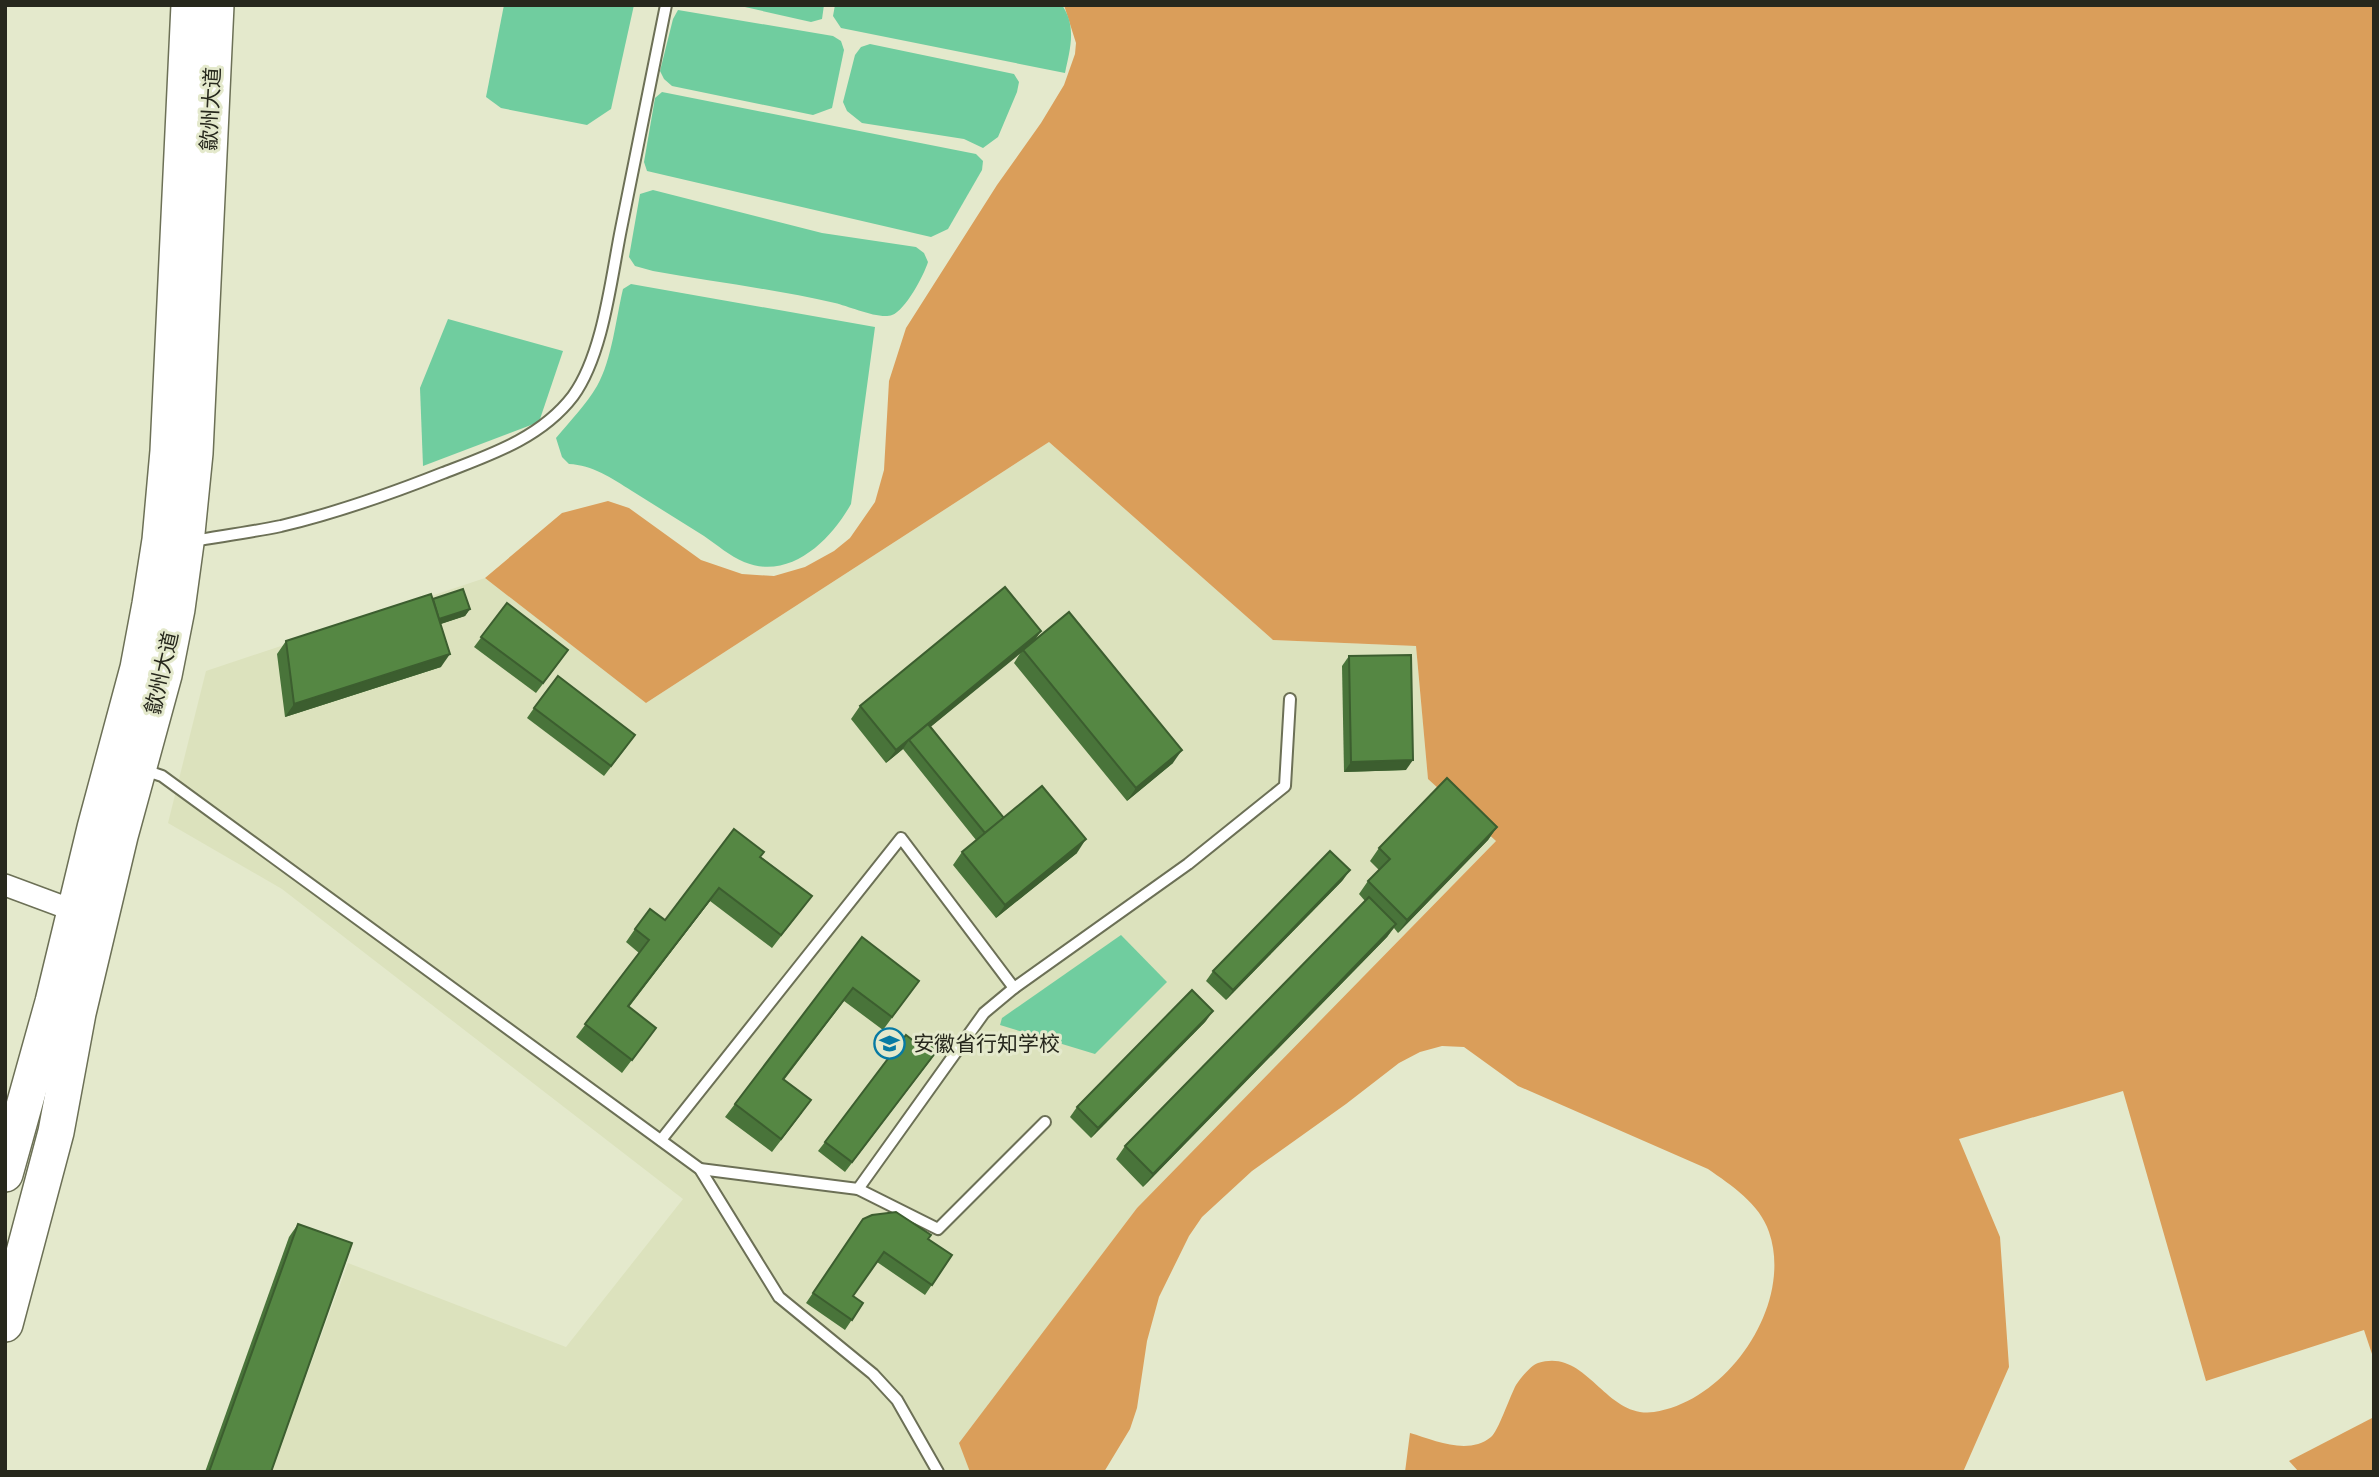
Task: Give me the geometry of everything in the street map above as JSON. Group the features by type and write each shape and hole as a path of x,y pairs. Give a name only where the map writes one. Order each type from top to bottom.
{"highway":[{"name":"歙州大道","path":"5,1174 53,1002 95,828 138,668 160,540 169,451 189,5"},
{"name":"歙州大道","path":"5,1324 56,1132 78,1013 163,675 177,609 195,453 216,5"}],"street":[{"path":"5,885 75,911"}],"lane":[{"path":"186,543 281,526 411,486 532,434 563,408 590,365 605,311 666,5"},
{"path":"859,1189 985,1013 1014,988 1188,864 1285,786 1290,699"},
{"path":"138,769 162,776 700,1169 779,1297 873,1374 897,1400 938,1472"},
{"path":"661,1140 901,838 1014,988"},
{"path":"700,1169 859,1189 938,1229 1045,1122"}],"shaded area":[{"path":"504,5 634,5 611,109 587,125 501,108 486,97"},
{"path":"736,5 824,5 822,19 811,22"},
{"path":"835,5 1062,5 1071,30 1065,73 841,28 833,16"},
{"path":"1064,5 2374,5 2374,1360 2364,1330 2206,1381 2123,1091 1959,1139 2000,1237 2009,1367 1963,1472 1405,1472 1410,1433 1462,1446 1482,1443 1491,1437 1516,1385 1529,1369 1538,1363 1555,1361 1570,1365 1622,1405 1637,1411 1654,1412 1681,1404 1707,1389 1729,1369 1749,1345 1763,1318 1772,1289 1774,1260 1765,1222 1752,1204 1726,1182 1708,1169 1518,1086 1464,1047 1442,1046 1420,1052 1399,1063 1252,1171 1202,1217 1189,1236 1159,1297 1147,1341 1137,1408 1130,1429 1104,1472 970,1472 959,1443 1137,1208 1496,841 1428,779 1416,646 1273,640 1049,442 646,703 485,578 562,513 608,501 629,508 701,560 742,574 774,576 805,567 834,551 850,538 875,502 884,470 889,381 906,328 1064,85 1076,43"},
{"path":"678,10 833,36 841,41 844,50 832,108 813,115 672,86 660,71 673,19"},
{"path":"870,44 1014,74 1019,82 1017,92 998,137 983,148 964,139 862,123 847,111 843,102 855,55 861,47"},
{"path":"662,92 976,154 983,161 982,170 948,229 931,237 647,171 644,162 655,98"},
{"path":"653,190 822,233 916,247 924,253 928,262 903,307 887,316 790,294 653,271 635,266 629,257 640,194"},
{"path":"631,284 875,327 851,504 832,531 807,554 777,566 744,562 609,477 586,467 569,464 562,457 556,438 588,400 602,376 610,352 623,289"},
{"path":"448,319 563,351 539,422 423,466 420,388"},
{"name":"安徽省行知学校","path":"1049,442 1273,640 1416,646 1428,779 1496,841 1137,1208 960,1443 970,1472 271,1472 348,1263 566,1347 683,1199 282,889 168,823 206,671 485,578 646,703"},
{"path":"1121,935 1167,982 1095,1054 1000,1025 1002,1018"},
{"path":"2374,1417 2374,1472 2299,1472 2289,1461"}],"building":[{"path":"1005,587 1041,631 896,750 860,706"},
{"path":"463,589 470,609 439,619 433,599"},
{"path":"431,594 450,654 294,704 286,641"},
{"path":"507,603 568,650 543,683 481,637"},
{"path":"1069,612 1182,750 1136,788 1023,650"},
{"path":"1411,655 1413,760 1351,762 1349,656"},
{"path":"558,676 635,735 611,766 534,708"},
{"path":"928,724 1004,818 985,833 909,740"},
{"path":"1447,778 1497,827 1407,920 1368,881 1390,859 1379,848"},
{"path":"1042,786 1086,839 1005,905 962,852"},
{"path":"734,829 764,852 760,857 812,896 781,935 719,888 628,1006 656,1028 632,1060 585,1024 649,940 635,929 650,909 665,920"},
{"path":"1330,851 1350,870 1233,990 1213,971"},
{"path":"1369,897 1396,924 1153,1174 1125,1146"},
{"path":"862,937 919,981 892,1017 853,988 783,1079 811,1100 781,1139 735,1104"},
{"path":"1192,990 1213,1011 1098,1128 1077,1107"},
{"path":"906,1035 924,1049 930,1041 939,1048 852,1162 825,1142"},
{"path":"896,1212 931,1235 928,1239 952,1255 932,1285 884,1252 853,1296 863,1303 852,1320 813,1293 863,1219"},
{"path":"298,1224 352,1243 271,1472 209,1472"}],"place":[{"name":"安徽省行知学校","path":"890,1044"}]}
